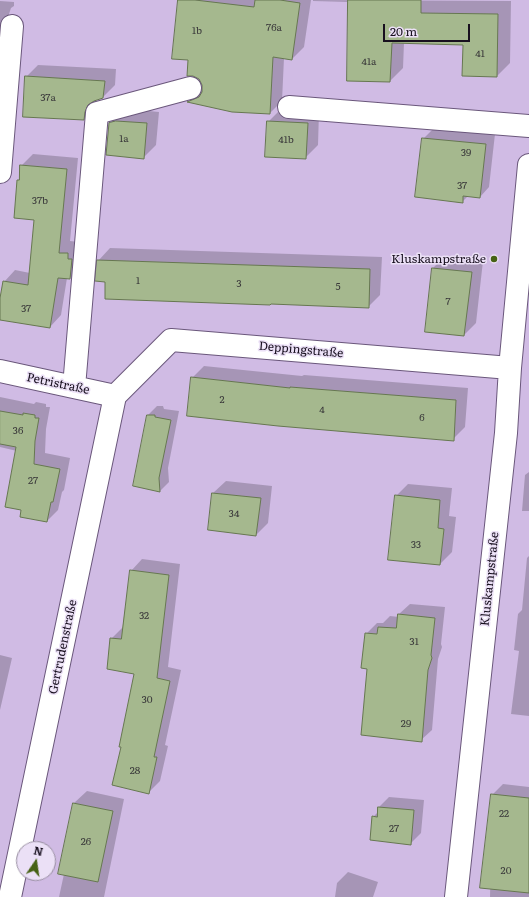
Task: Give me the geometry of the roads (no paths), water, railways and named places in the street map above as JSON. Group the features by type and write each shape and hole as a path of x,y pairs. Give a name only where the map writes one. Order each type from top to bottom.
{"street":[{"path":"0,172 12,26"},
{"path":"74,387 97,113 190,88"},
{"path":"289,106 529,126"},
{"name":"Kluskampstraße","path":"456,897 506,433 510,368 527,216 529,165"},
{"name":"Deppingstraße","path":"115,396 172,340 510,368"},
{"name":"Petristraße","path":"0,371 115,396"},
{"name":"Gertrudenstraße","path":"10,897 115,396"}],"place":[{"name":"Kluskampstraße","path":"494,259"}]}
